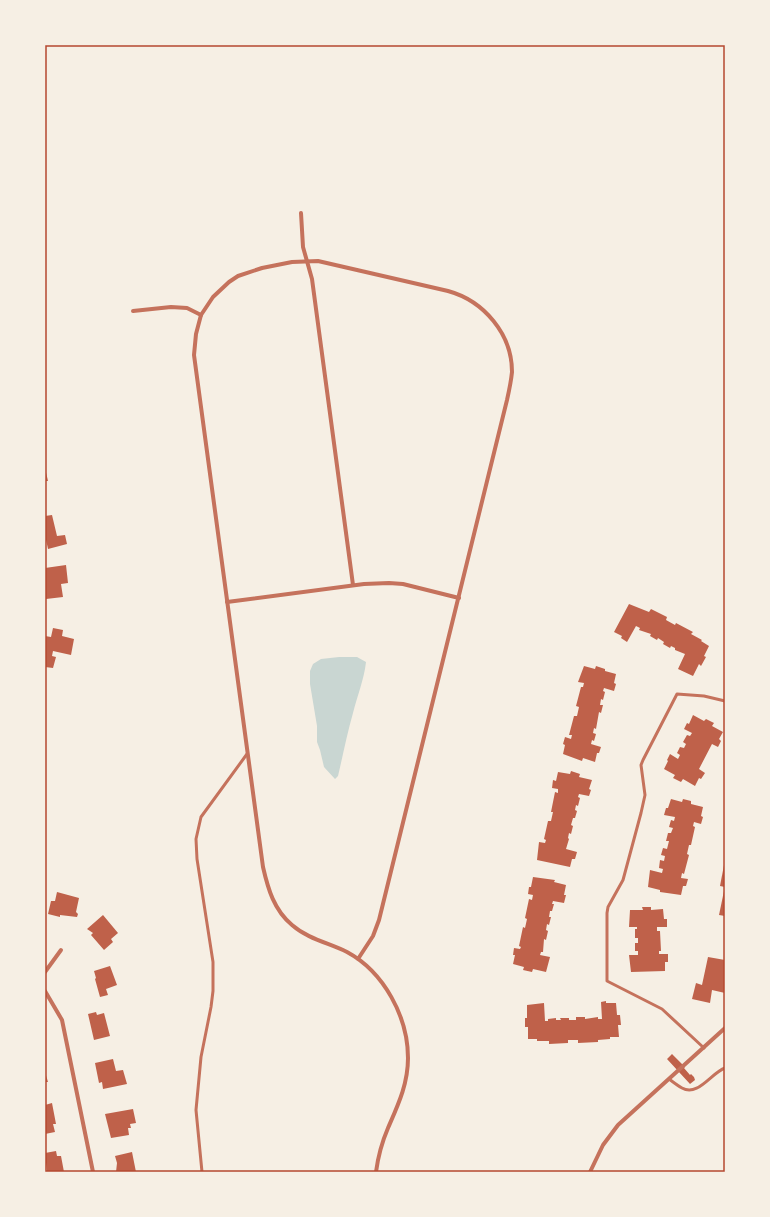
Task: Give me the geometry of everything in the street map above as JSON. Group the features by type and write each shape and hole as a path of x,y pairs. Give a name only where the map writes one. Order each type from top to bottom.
{"street":[{"path":"301,213 303,247 312,279 353,585"},
{"path":"358,959 374,936 379,920 510,390 512,372 511,362 502,334 491,317 470,300 457,293 332,264 307,261 262,268 238,276 221,289 213,297 201,315 196,334 194,355 247,754 263,867 270,894 275,905 292,925 313,938 336,947 358,959 372,972 380,981 393,1001 403,1025 408,1049 404,1091 383,1142 376,1172"},
{"path":"133,311 171,307 187,308 201,315"},
{"path":"227,602 376,583 403,584 459,598"},
{"path":"45,972 61,950"},
{"path":"45,991 62,1020 92,1172"},
{"path":"590,1172 604,1145 618,1125 725,1028"}],"lane":[{"path":"704,1048 662,1009 607,980 606,919 608,907 623,880 641,813 644,795 643,760 677,694 695,695 725,701"},
{"path":"202,1172 196,1110 201,1057 213,991 213,962 196,859 196,839 201,817 247,754"},
{"path":"669,1079 682,1089 690,1091 697,1089 715,1073 725,1068"}],"shaded area":[{"path":"357,657 366,662 338,776 335,779 324,767 317,742 317,726 310,684 310,671 313,664 321,659"}],"building":[{"path":"45,468 48,481 45,481"},
{"path":"52,515 57,536 65,535 67,544 48,549 45,535 45,516"},
{"path":"66,565 68,583 61,584 63,597 46,599 45,568"},
{"path":"629,604 649,612 651,609 667,617 666,620 675,625 676,623 693,632 691,634 709,646 704,656 706,657 701,666 699,664 693,676 678,669 685,654 675,650 675,648 671,646 670,648 663,644 664,642 658,638 657,640 650,636 651,634 639,630 640,628 636,626 627,642 621,638 622,636 614,632"},
{"path":"53,628 63,630 62,636 74,639 71,655 53,651 52,656 56,657 53,668 45,667 45,636 51,637"},
{"path":"584,666 595,669 596,666 605,669 605,671 616,674 614,691 604,688 603,691 605,692 603,700 601,699 600,705 603,705 601,713 599,712 596,729 594,728 593,733 596,734 594,741 592,740 591,744 601,747 599,753 597,753 595,762 583,758 582,761 563,754 565,737 571,739 572,735 569,735 574,716 577,716 579,707 576,706 581,687 583,687 584,683 578,682"},
{"path":"693,715 704,721 706,719 714,723 712,726 723,732 719,739 721,741 718,747 712,744 699,769 705,773 701,779 699,778 695,786 683,779 681,782 673,778 675,775 664,769 670,754 678,759 680,755 677,753 680,747 684,748 686,744 683,742 687,735 690,736 692,733 684,729 687,723 689,724"},
{"path":"571,771 580,774 579,777 592,780 589,789 591,790 589,796 579,794 578,797 580,798 578,806 576,805 575,810 577,811 575,818 573,818 571,825 573,826 571,834 569,833 566,849 577,852 575,859 572,859 570,867 537,860 539,842 545,843 546,840 544,839 548,821 551,821 553,812 551,812 555,792 558,793 558,789 552,788 553,780 556,781 558,772 570,774"},
{"path":"671,799 682,802 683,799 691,801 691,804 703,807 701,824 694,822 693,826 695,827 691,845 689,845 687,854 689,855 684,874 682,873 681,878 688,879 686,886 683,886 681,895 660,892 660,890 648,887 650,870 662,873 663,869 659,868 660,860 664,861 665,856 661,855 663,848 667,849 669,841 666,841 668,833 671,833 673,828 669,827 671,820 674,821 675,817 664,815"},
{"path":"725,865 725,887 720,886"},
{"path":"533,877 555,880 554,882 566,885 564,903 553,901 552,904 554,904 552,911 550,911 549,917 551,917 549,925 547,924 546,930 548,931 546,940 544,939 543,952 541,952 540,955 550,957 546,972 533,969 532,972 523,970 524,967 513,964 515,955 513,955 514,948 520,949 521,947 519,946 523,927 525,928 527,919 525,918 529,899 532,900 533,895 528,894"},
{"path":"724,891 725,892 725,916 719,915"},
{"path":"57,892 79,898 76,912 78,914 77,917 60,915 60,917 48,914 51,901 55,901"},
{"path":"642,907 651,907 651,910 663,909 664,919 667,919 667,927 657,927 657,931 660,931 661,951 659,951 659,954 668,954 668,962 665,962 665,971 631,972 629,955 638,955 638,951 635,951 635,943 638,943 638,938 635,938 635,929 637,929 637,927 629,927 630,910 643,910"},
{"path":"103,915 118,933 111,939 113,942 104,950 91,935 93,933 87,929"},
{"path":"708,957 725,960 725,993 712,990 710,1003 692,999 696,983 702,985"},
{"path":"110,966 117,985 106,989 108,995 100,997 94,971"},
{"path":"606,1001 606,1003 616,1003 617,1015 620,1015 621,1025 618,1025 619,1037 610,1037 610,1039 598,1040 598,1042 578,1043 578,1040 568,1040 568,1043 549,1044 549,1041 528,1039 528,1027 525,1027 527,1005 544,1003 545,1021 556,1018 556,1020 561,1020 560,1018 569,1018 569,1020 576,1020 576,1017 585,1017 585,1019 598,1017 598,1019 602,1019 601,1002"},
{"path":"96,1012 97,1015 104,1013 110,1036 94,1040 88,1014"},
{"path":"672,1054 685,1067 684,1068 690,1075 691,1074 694,1077 695,1080 690,1084 667,1059"},
{"path":"113,1059 116,1071 123,1070 127,1084 103,1089 102,1082 99,1083 95,1063"},
{"path":"45,1072 48,1082 45,1082"},
{"path":"52,1103 56,1124 53,1124 55,1132 45,1134 45,1105"},
{"path":"133,1109 136,1123 130,1124 131,1128 128,1128 129,1135 111,1138 105,1114"},
{"path":"56,1151 57,1156 61,1156 64,1172 47,1172 45,1153"},
{"path":"132,1152 136,1172 116,1172 117,1163 115,1156"}]}
